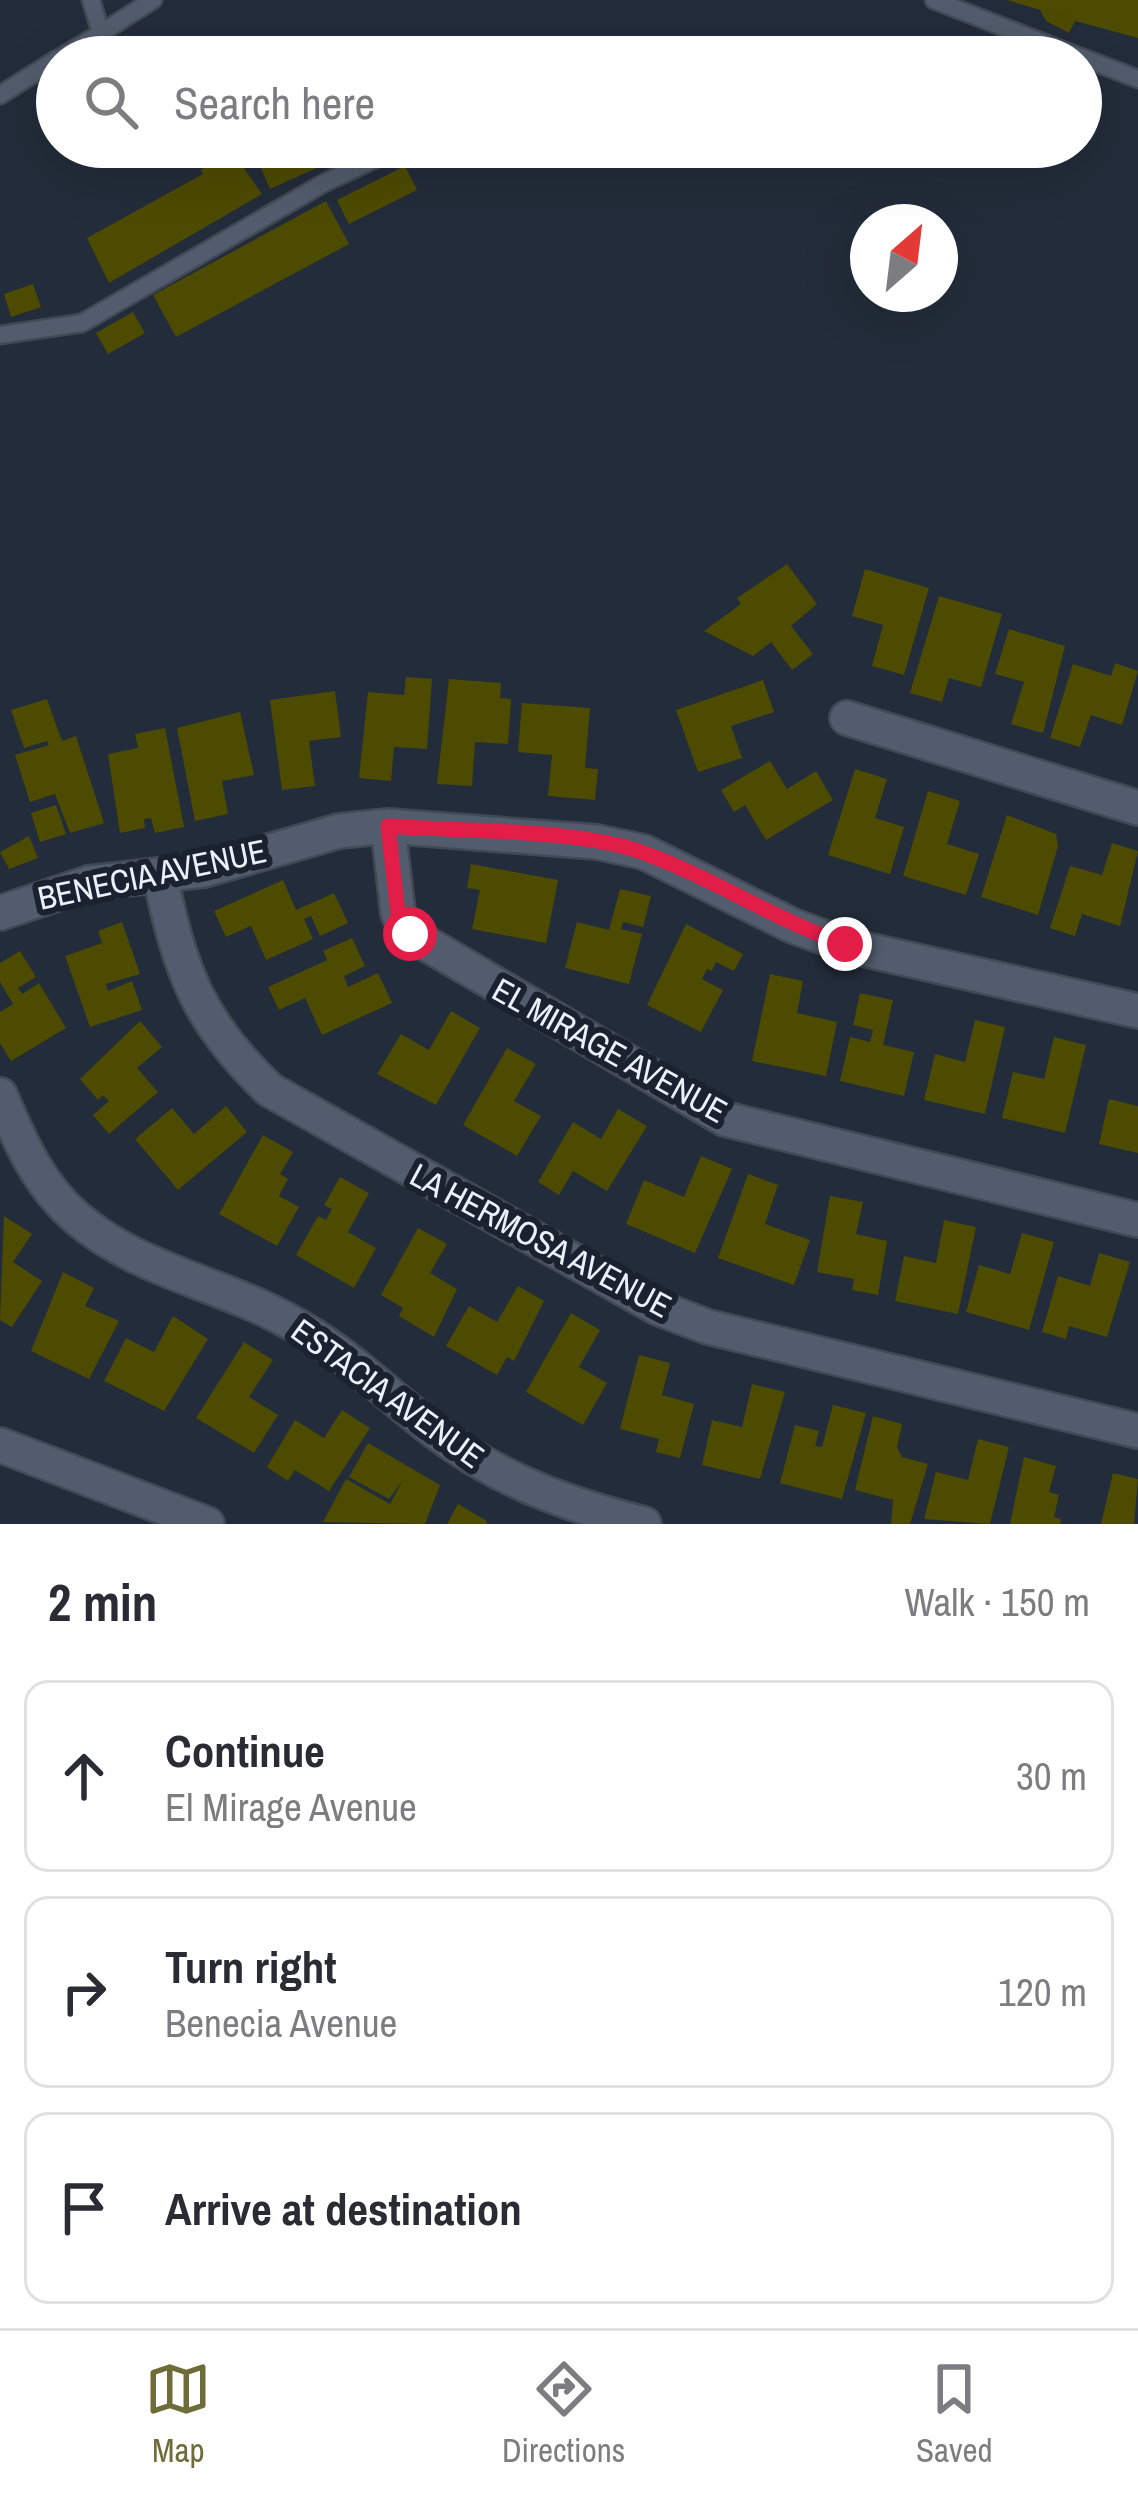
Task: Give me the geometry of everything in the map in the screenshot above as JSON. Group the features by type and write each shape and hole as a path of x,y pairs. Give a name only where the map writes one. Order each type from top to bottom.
{"street":[{"path":"847,718 1138,808"},
{"name":"BENECIA AVENUE","path":"0,913 89,883 204,870 339,831 388,826 597,842 644,852 793,926 845,944 1138,1011"},
{"name":"EL MIRAGE AVENUE","path":"388,826 398,913 410,934 725,1118 1138,1220"},
{"name":"LA HERMOSA AVENUE","path":"160,875 177,956 196,1002 226,1048 270,1090 310,1113 658,1308 708,1327 1138,1431"},
{"name":"ESTACIA AVENUE","path":"0,1096 45,1185 97,1234 133,1256 202,1280 294,1324 482,1463 553,1497 644,1524"},
{"path":"0,1445 207,1524"}],"lane":[{"path":"91,0 101,33"},
{"path":"96,36 153,0"},
{"path":"934,0 1027,36"},
{"path":"1102,65 1138,79"},
{"path":"0,95 36,72"},
{"path":"0,335 82,322 247,225 360,168"}],"building":[{"path":"1007,0 1138,0 1138,38 1075,21 1069,33 1046,21 1040,10"},
{"path":"244,168 262,194 109,283 87,238 203,174 201,170"},
{"path":"261,168 316,168 270,189"},
{"path":"401,168 406,168 417,190 349,224 337,200"},
{"path":"326,201 349,244 176,337 153,295"},
{"path":"33,284 41,307 11,317 4,294"},
{"path":"133,312 145,333 108,354 96,333"},
{"path":"787,564 817,604 791,626 813,654 792,670 771,642 753,656 704,631 741,604 737,598"},
{"path":"865,569 929,588 904,675 872,666 883,625 852,616"},
{"path":"939,596 1002,614 981,687 949,678 942,702 910,693"},
{"path":"1009,629 1065,646 1043,733 1011,724 1024,682 995,674"},
{"path":"1115,663 1138,671 1122,725 1091,715 1080,747 1050,738 1073,664 1111,676"},
{"path":"406,677 432,679 427,749 394,747 391,781 359,778 368,692 404,695"},
{"path":"449,679 501,683 500,698 511,699 508,744 475,742 472,786 437,784"},
{"path":"763,680 774,712 731,726 742,758 698,772 676,710"},
{"path":"335,691 341,737 309,741 315,786 282,790 270,700"},
{"path":"47,699 62,741 76,736 104,823 70,833 55,794 30,802 15,755 49,745 47,741 24,748 11,710"},
{"path":"522,703 590,708 585,768 598,769 595,800 548,796 552,755 518,752"},
{"path":"240,712 254,775 222,781 228,814 195,821 177,728"},
{"path":"165,728 184,827 155,833 151,818 144,819 145,828 120,833 108,754 138,748 135,734"},
{"path":"770,761 787,789 816,771 833,800 766,840 745,805 734,812 721,790"},
{"path":"855,769 887,779 875,818 904,827 890,874 828,855"},
{"path":"928,791 960,801 947,844 979,854 966,895 903,876"},
{"path":"56,805 66,834 40,842 31,813"},
{"path":"1007,815 1056,834 1058,846 1038,915 981,897"},
{"path":"29,836 38,858 9,869 0,852"},
{"path":"1112,843 1138,851 1120,926 1082,914 1075,936 1050,928 1070,866 1102,875"},
{"path":"471,864 558,880 546,943 472,929 480,890 467,888"},
{"path":"283,880 296,910 334,893 348,923 320,936 311,916 304,919 313,939 266,960 251,926 226,937 214,911"},
{"path":"620,889 651,896 643,927 623,922 621,929 642,934 629,984 565,968 577,922 609,930"},
{"path":"122,922 140,974 106,984 108,991 132,981 142,1010 90,1027 65,956 102,943 98,931"},
{"path":"686,924 743,954 734,971 716,962 712,971 707,969 702,979 723,990 701,1032 647,1005"},
{"path":"352,938 365,966 344,976 348,987 378,973 392,1003 322,1035 305,998 279,1010 268,987 327,960 323,951"},
{"path":"20,951 36,977 18,988 22,994 39,983 66,1028 11,1061 0,1043 0,1012 13,1004 0,982 0,963"},
{"path":"770,974 803,981 797,1013 837,1022 826,1076 752,1061"},
{"path":"860,993 893,1000 883,1045 914,1052 904,1096 840,1081 850,1037 870,1042 873,1030 853,1025"},
{"path":"451,1011 480,1028 436,1105 377,1074 401,1034 429,1050"},
{"path":"975,1020 1005,1027 985,1114 924,1100 935,1054 965,1062"},
{"path":"140,1021 162,1047 137,1068 158,1092 109,1134 93,1115 109,1101 103,1095 98,1100 80,1079"},
{"path":"1054,1037 1086,1045 1065,1133 1002,1118 1013,1072 1044,1079"},
{"path":"507,1048 536,1064 514,1101 541,1116 517,1156 463,1125"},
{"path":"1109,1099 1138,1106 1138,1153 1099,1144"},
{"path":"226,1106 247,1132 178,1190 135,1139 172,1108 194,1134"},
{"path":"618,1109 647,1126 607,1191 573,1171 559,1195 538,1182 573,1122 601,1139"},
{"path":"263,1135 293,1152 280,1174 288,1179 279,1196 299,1207 277,1246 219,1214"},
{"path":"701,1156 732,1169 695,1253 626,1224 644,1180 684,1197"},
{"path":"748,1174 778,1185 765,1224 810,1240 794,1285 718,1258"},
{"path":"340,1177 369,1193 348,1232 376,1248 354,1288 296,1255 318,1216 326,1220 332,1209 324,1205"},
{"path":"830,1196 863,1202 856,1234 887,1241 878,1295 852,1290 854,1279 817,1272"},
{"path":"4,1216 32,1234 13,1262 42,1281 12,1327 0,1320"},
{"path":"944,1220 976,1227 958,1314 895,1301 904,1256 936,1263"},
{"path":"418,1228 447,1244 430,1273 457,1289 434,1337 399,1316 403,1308 381,1295"},
{"path":"1022,1233 1054,1242 1029,1330 966,1312 979,1265 1010,1274"},
{"path":"1099,1253 1130,1262 1107,1337 1069,1326 1066,1339 1042,1332 1058,1276 1090,1286"},
{"path":"63,1272 94,1288 85,1306 119,1321 89,1379 31,1351"},
{"path":"518,1286 544,1301 514,1361 507,1357 497,1375 446,1346 469,1306 497,1322"},
{"path":"571,1313 600,1330 579,1367 607,1383 583,1425 526,1392"},
{"path":"173,1316 208,1339 164,1411 104,1381 126,1338 154,1352"},
{"path":"244,1342 273,1360 249,1397 278,1415 254,1453 196,1418"},
{"path":"639,1355 670,1363 662,1395 694,1404 680,1458 656,1452 659,1439 620,1429"},
{"path":"752,1384 785,1392 760,1479 702,1465 712,1420 742,1427"},
{"path":"833,1405 866,1413 842,1499 780,1483 795,1425 819,1431 815,1446 822,1447"},
{"path":"342,1410 370,1428 329,1491 295,1470 288,1481 267,1467 295,1420 324,1438"},
{"path":"873,1416 902,1424 897,1447 902,1457 928,1464 910,1524 891,1524 893,1500 855,1490"},
{"path":"978,1439 1009,1447 990,1524 924,1519 936,1472 968,1480"},
{"path":"368,1443 440,1485 425,1524 323,1522 346,1479 390,1504 403,1480 389,1499 349,1477"},
{"path":"1024,1457 1056,1466 1049,1492 1059,1495 1054,1517 1061,1519 1060,1524 1010,1524"},
{"path":"1113,1473 1138,1479 1134,1524 1101,1524"},
{"path":"458,1504 487,1521 486,1524 447,1524"}],"route":[{"path":"410,934 398,913 388,826 597,842 644,852 793,926 845,944"}]}
